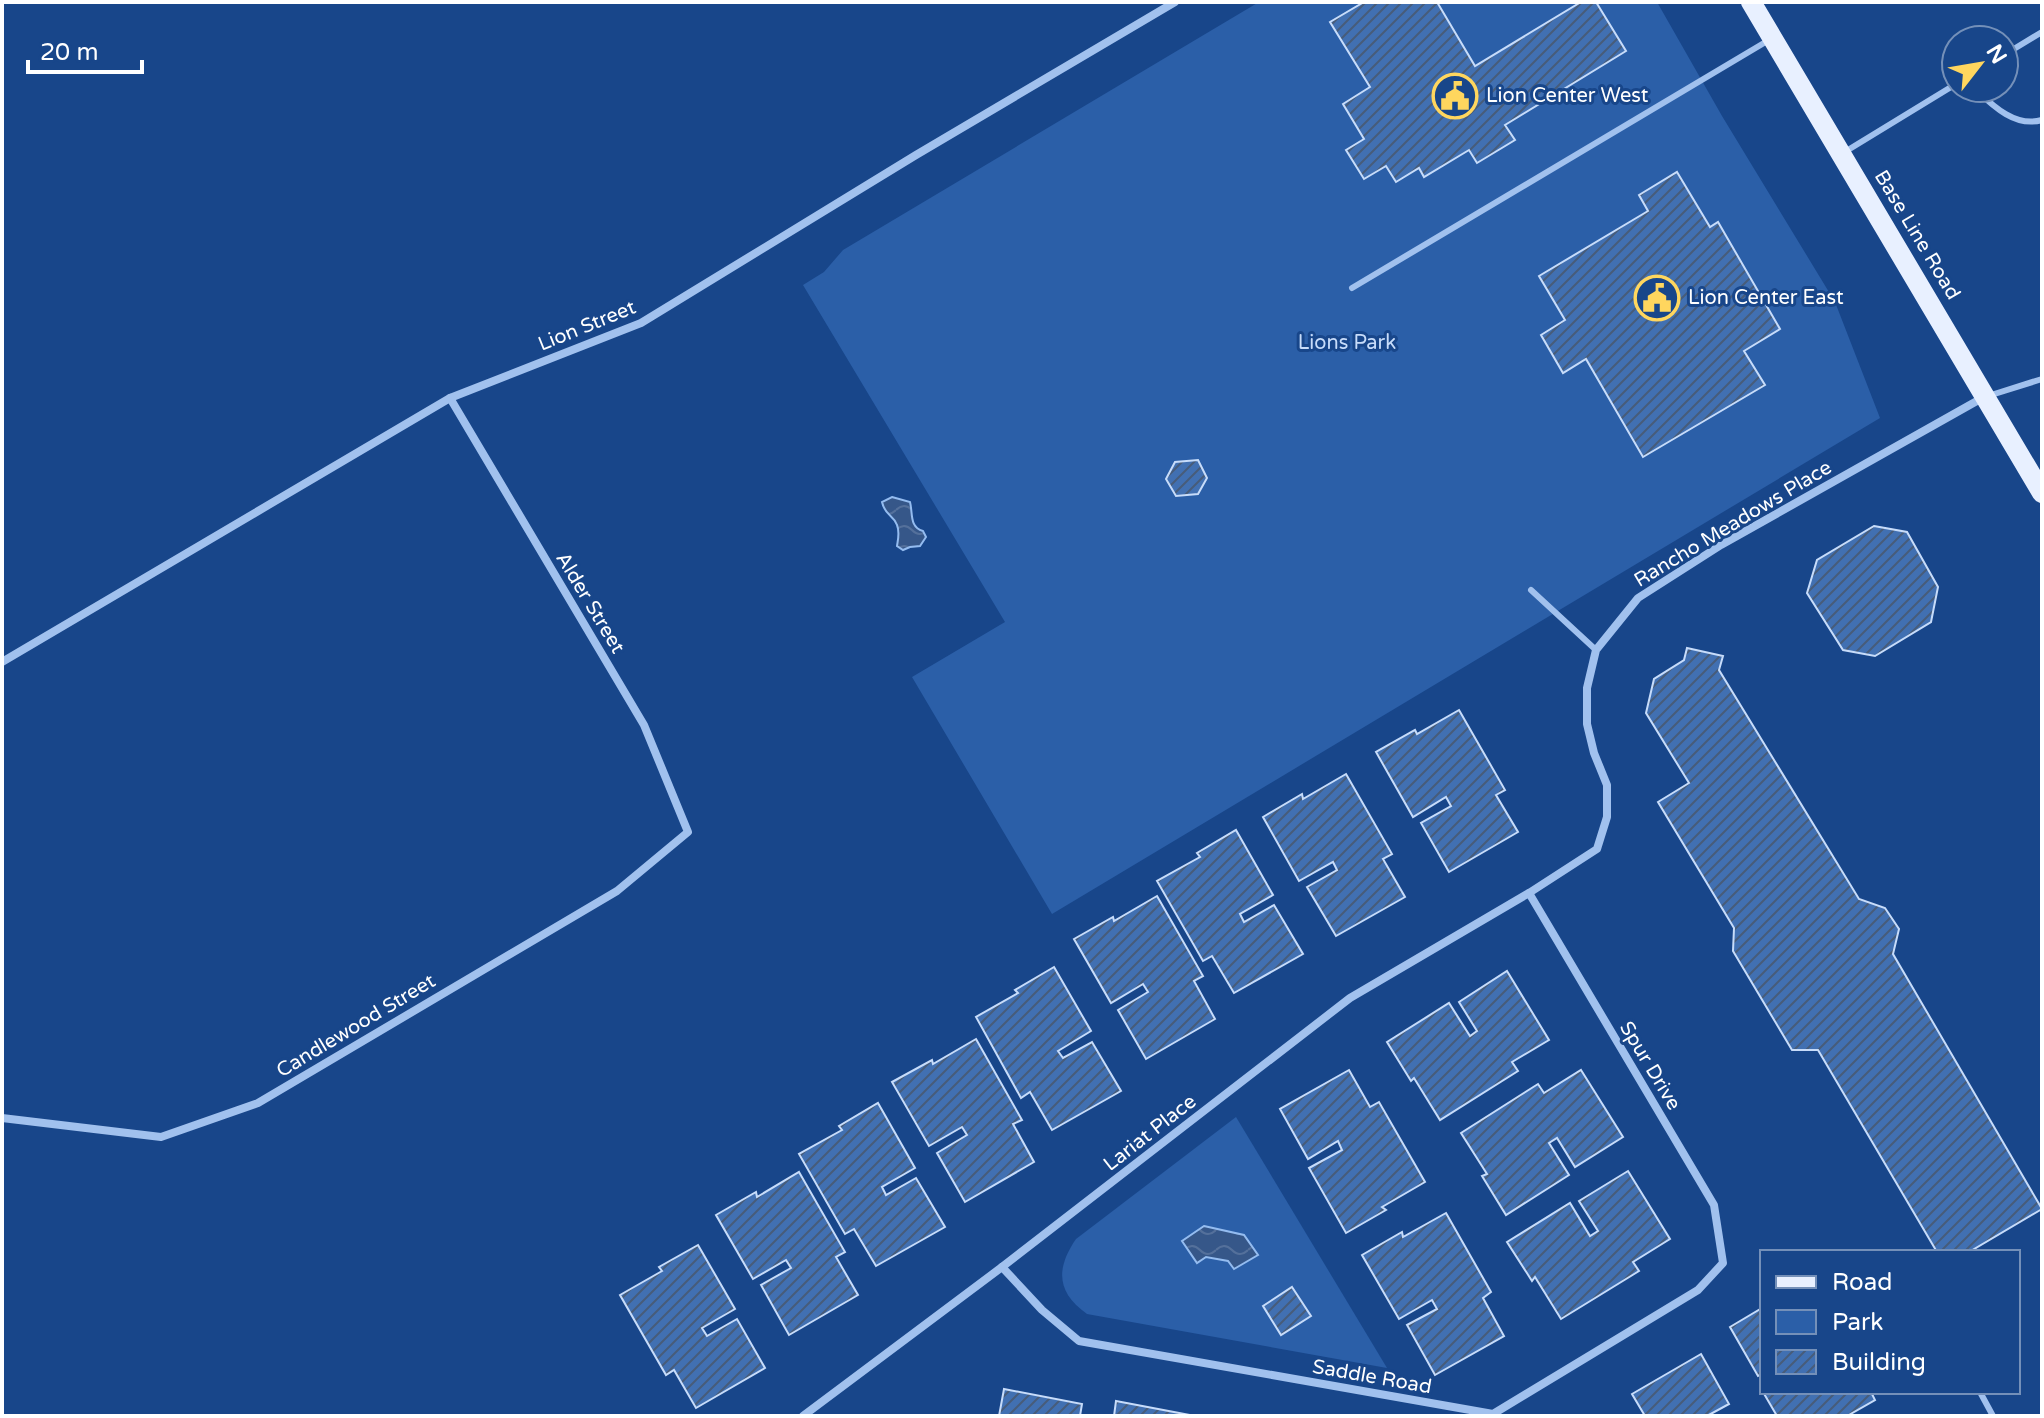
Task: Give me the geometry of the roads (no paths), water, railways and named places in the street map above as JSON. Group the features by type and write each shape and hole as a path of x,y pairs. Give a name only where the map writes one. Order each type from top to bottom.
{"main road":[{"name":"Base Line Road","path":"1751,2 2042,493"}],"street":[{"name":"Lion Street","path":"2,662 450,398 641,323 1175,2"},
{"name":"Rancho Meadows Place","path":"1529,893 1597,849 1607,817 1607,785 1587,724 1587,688 1596,650 1638,598 1721,545 1985,397"},
{"name":"Alder Street","path":"450,398 644,725 688,832"},
{"name":"Candlewood Street","path":"2,1118 161,1137 258,1103 617,891 688,832"},
{"name":"Spur Drive","path":"1529,893 1714,1205 1723,1263"},
{"name":"Lariat Place","path":"803,1416 1002,1267 1350,998 1529,893"},
{"name":"Saddle Road","path":"1002,1267 1042,1310 1079,1341 1493,1414 1698,1290 1723,1263"}],"lane":[{"path":"2020,45 2042,32"},
{"path":"1352,288 1772,39"},
{"path":"1841,154 1940,94"},
{"path":"1993,104 2008,116 2034,123 2042,120"},
{"path":"1985,397 2042,379"},
{"path":"1531,590 1596,650"},
{"path":"1981,1394 1993,1416"}],"water":[{"path":"892,497 910,502 915,526 926,537 920,546 903,550 897,546 898,528 882,502"},
{"path":"1204,1226 1244,1235 1258,1255 1234,1269 1228,1261 1206,1257 1197,1263 1182,1241"}],"place":[{"name":"Lion Center West","path":"1455,96"},
{"name":"Lion Center East","path":"1657,298"}],"park label":[{"name":"Lions Park","path":"1347,343"}]}
